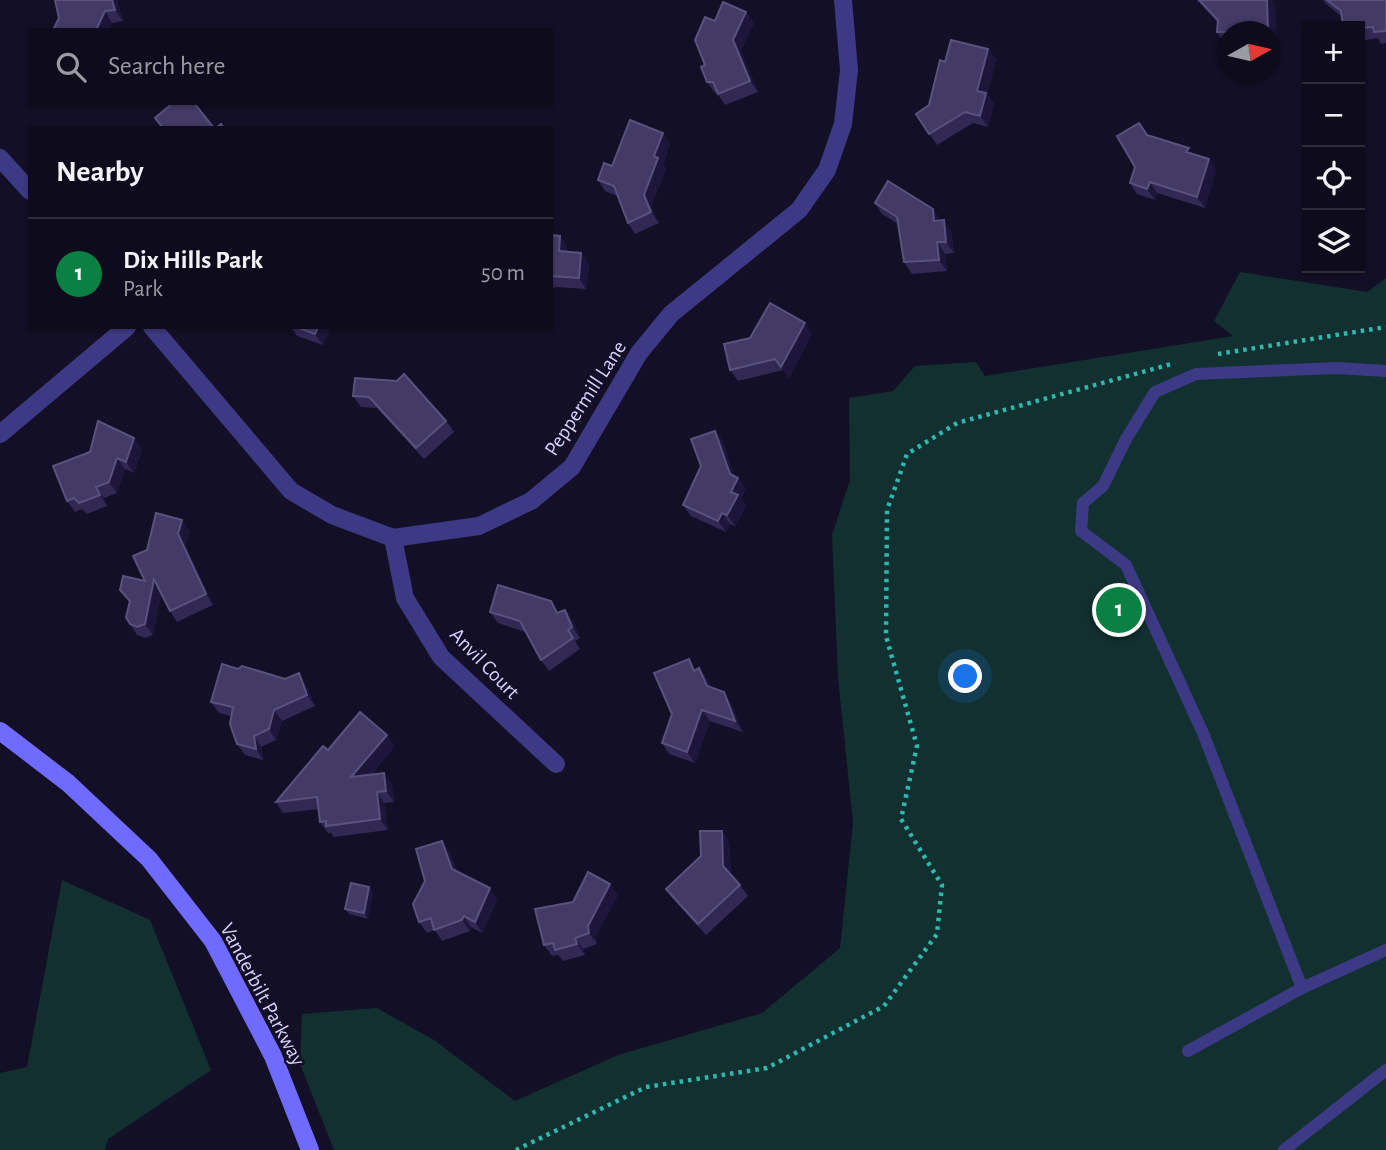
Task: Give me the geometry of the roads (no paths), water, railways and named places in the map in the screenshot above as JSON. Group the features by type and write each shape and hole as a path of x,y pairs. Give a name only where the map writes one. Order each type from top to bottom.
{"main road":[{"name":"Vanderbilt Parkway","path":"0,731 68,783 149,859 213,941 273,1056 310,1150"}],"street":[{"name":"Peppermill Lane","path":"154,329 291,491 332,516 393,538 479,526 531,501 572,467 639,354 671,314 799,209 827,170 843,124 849,70 843,0"},
{"path":"0,158 28,189"},
{"path":"0,434 125,329"},
{"name":"Anvil Court","path":"393,538 405,598 441,657 556,764"}],"lane":[{"path":"1302,988 1203,733 1155,625 1126,565 1082,531 1083,503 1102,486 1126,439 1155,392 1196,374 1337,368 1386,371"},
{"path":"1188,1051 1302,988 1386,950"},
{"path":"1284,1150 1386,1070"}],"place":[{"name":"Dix Hills Park","path":"1119,610"}]}
